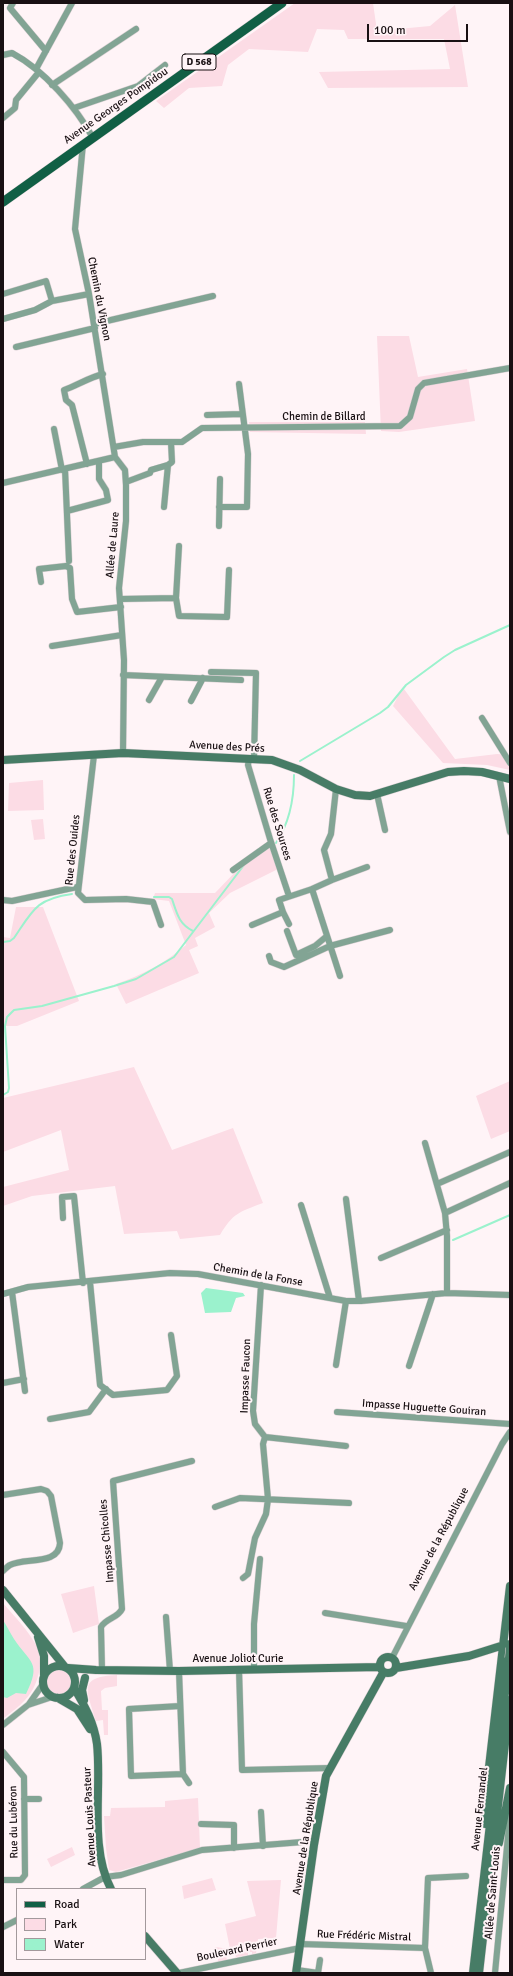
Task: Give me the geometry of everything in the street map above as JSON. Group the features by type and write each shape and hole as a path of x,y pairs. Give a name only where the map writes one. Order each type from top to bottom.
{"main road":[{"name":"Avenue Georges Pompidou","path":"3,202 282,3"}],"street":[{"path":"13,3 10,8 46,51"},
{"path":"3,118 15,108 16,100 38,70 46,51 72,3"},
{"path":"52,85 136,29"},
{"path":"3,55 12,53 38,70 74,108 93,138"},
{"path":"74,108 138,86 165,65"},
{"name":"Chemin du Vignon","path":"83,144 76,229 95,326 115,458"},
{"path":"3,294 46,281 52,301"},
{"path":"3,320 35,310 52,301 89,294"},
{"path":"16,347 213,296"},
{"name":"Chemin de Billard","path":"114,447 143,442 182,442 202,428 400,426 410,417 418,389 424,383 510,368"},
{"path":"87,464 72,405 66,400 64,390 81,384 88,378 102,374"},
{"path":"219,507 247,507 248,454 239,384"},
{"path":"207,415 242,414"},
{"path":"54,428 63,470 67,511 69,560"},
{"path":"126,482 150,473 151,470 168,466 172,462 173,458 171,442"},
{"path":"3,483 115,458"},
{"name":"Allée de Laure","path":"115,458 124,470 126,482 126,521 119,588 123,675 123,753"},
{"path":"67,511 108,500 106,490 99,479 99,461"},
{"path":"164,507 168,466"},
{"path":"219,526 220,479"},
{"path":"179,546 176,598 179,616 227,617 229,570"},
{"path":"41,582 40,569 66,566 70,568 72,599 77,612 121,607"},
{"path":"120,599 176,598"},
{"path":"52,646 122,635"},
{"name":"Rue des Sources","path":"211,672 256,673 252,759 248,765 271,843 290,896"},
{"path":"123,675 241,680"},
{"path":"149,700 162,677"},
{"path":"191,701 203,678"},
{"path":"482,718 510,763"},
{"name":"Avenue des Prés","path":"3,760 123,753 272,760 300,770 336,790 354,795 370,796 448,772 464,771 510,779"},
{"name":"Rue des Ouides","path":"94,755 78,893 85,900 126,899 153,902 161,925"},
{"path":"499,776 510,832"},
{"path":"332,880 324,850 331,834 336,790"},
{"path":"377,794 385,830"},
{"path":"233,870 271,843"},
{"path":"289,924 279,900 312,889 367,867"},
{"path":"3,900 12,901 78,887"},
{"path":"312,889 340,976"},
{"path":"252,925 283,912"},
{"path":"269,956 271,962 284,967 330,946 390,930"},
{"path":"287,931 296,955 315,946 327,936"},
{"path":"425,1143 445,1213 447,1230 447,1293"},
{"path":"436,1184 510,1152"},
{"path":"445,1213 510,1184"},
{"path":"63,1218 62,1197 74,1196 100,1384 114,1395 167,1390 177,1376 171,1335"},
{"path":"346,1199 359,1301"},
{"path":"302,1205 330,1298"},
{"path":"381,1258 447,1230"},
{"name":"Chemin de la Fonse","path":"3,1294 28,1287 170,1273 198,1274 346,1301 447,1293 510,1295"},
{"name":"Impasse Faucon","path":"261,1285 253,1411 255,1424 265,1437"},
{"path":"12,1292 26,1391"},
{"path":"409,1366 433,1294"},
{"path":"336,1365 346,1301"},
{"path":"3,1383 24,1379"},
{"path":"50,1419 89,1412 106,1389"},
{"name":"Impasse Huguette Gouiran","path":"337,1412 510,1424"},
{"name":"Avenue de la République","path":"392,1658 406,1626 502,1444 510,1432"},
{"path":"243,1578 248,1574 255,1538 266,1514 268,1498 264,1444 265,1437 346,1446"},
{"name":"Impasse Chicolles","path":"99,1670 101,1627 104,1622 120,1613 122,1609 112,1481 192,1461"},
{"path":"3,1495 41,1489 47,1491 51,1496 60,1543 60,1549 53,1557 10,1565 3,1571"},
{"path":"215,1507 240,1498 268,1498 349,1503"},
{"path":"254,1669 254,1616 260,1559"},
{"name":"Avenue Fernandel","path":"473,1973 506,1649 510,1586"},
{"path":"3,1590 37,1634 74,1675 74,1686"},
{"path":"325,1613 406,1626"},
{"path":"166,1617 170,1671"},
{"path":"3,1725 28,1705 42,1684 44,1674 44,1656 37,1634"},
{"path":"396,1668 506,1649"},
{"path":"392,1658 396,1662 396,1668 392,1673 381,1670 382,1659 392,1658"},
{"path":"44,1674 51,1667 66,1667"},
{"name":"Avenue Joliot Curie","path":"66,1667 99,1670 170,1671 239,1669 381,1670"},
{"path":"239,1669 242,1770 331,1768"},
{"path":"28,1705 68,1695 74,1686 99,1670"},
{"name":"Avenue de la République","path":"296,1972 326,1776 381,1670"},
{"path":"179,1671 183,1774 189,1783"},
{"name":"Avenue Louis Pasteur","path":"85,1678 82,1690 96,1743 100,1848 105,1877 110,1888"},
{"path":"42,1684 46,1692 55,1698"},
{"name":"Avenue Louis Pasteur","path":"74,1686 86,1707"},
{"name":"Avenue Louis Pasteur","path":"55,1698 77,1709 96,1743"},
{"name":"Avenue Fernandel","path":"479,1973 510,1700"},
{"path":"180,1706 130,1708 131,1776 183,1774"},
{"name":"Rue du Lubéron","path":"3,1752 24,1777 25,1875 21,1880 3,1880"},
{"path":"487,1905 509,1802 510,1788"},
{"path":"24,1799 39,1799"},
{"path":"509,1802 510,1810"},
{"path":"261,1812 263,1846"},
{"name":"Allée de Saint-Louis","path":"495,1973 510,1815"},
{"path":"201,1824 234,1825 234,1848"},
{"path":"84,1888 105,1877 121,1875 202,1850 315,1841"},
{"path":"425,1948 428,1878 466,1876"},
{"path":"3,1927 16,1920"},
{"path":"146,1937 178,1973"},
{"name":"Rue Frédéric Mistral","path":"301,1946 425,1948 431,1973"},
{"name":"Boulevard Perrier","path":"178,1973 301,1946"},
{"path":"296,1972 318,1973 320,1960"}],"green space":[{"path":"295,3 373,3 377,31 430,26 455,5 468,87 328,88 319,72 450,69 444,39 348,39 344,30 317,29 308,52 249,49 228,65 222,86 189,88 164,108 156,101"},
{"path":"377,336 409,336 418,377 467,369 475,421 399,432 381,431"},
{"path":"249,422 365,422 366,434 250,432"},
{"path":"404,689 455,759 497,754 510,755 510,770 487,765 443,763 393,706 398,696"},
{"path":"43,780 44,810 8,811 9,783"},
{"path":"43,819 45,839 34,840 31,820"},
{"path":"270,845 278,869 230,893 209,913 215,927 195,938 198,946 189,950 199,973 126,1004 116,984 153,968 186,945 169,901 153,899 155,893 215,893 240,867"},
{"path":"16,907 43,907 79,1001 17,1026 3,1026 3,937 10,938"},
{"path":"134,1067 172,1150 233,1128 263,1203 237,1214 220,1235 180,1239 177,1231 124,1234 115,1186 32,1196 3,1206 3,1187 69,1170 61,1130 3,1152 3,1098"},
{"path":"510,1081 510,1131 491,1139 476,1096"},
{"path":"94,1586 99,1624 73,1633 61,1594"},
{"path":"3,1603 33,1639 39,1651 40,1659 39,1674 30,1695 23,1703 4,1718"},
{"path":"59,1669 68,1673 72,1682 68,1691 59,1695 50,1691 46,1682 50,1673"},
{"path":"117,1675 117,1686 105,1688 101,1691 102,1710 108,1710 108,1735 104,1735 103,1720 96,1721 88,1693 88,1687 90,1682 96,1679 104,1676"},
{"path":"198,1798 200,1848 116,1872 109,1870 104,1816 110,1816 111,1808 165,1807 165,1801"},
{"path":"72,1847 75,1855 51,1867 47,1859"},
{"path":"212,1878 216,1890 184,1899 182,1886"},
{"path":"281,1880 276,1938 258,1939 256,1953 252,1954 252,1952 248,1952 248,1955 236,1957 234,1950 232,1949 233,1953 226,1955 227,1960 218,1961 215,1947 230,1949 225,1924 256,1916 247,1881"}],"water":[{"path":"206,1288 243,1293 245,1296 236,1298 231,1312 205,1313 201,1293"},
{"path":"3,1620 14,1639 29,1659 33,1669 31,1683 26,1694 16,1693 7,1698 3,1697"}],"waterway":[{"path":"300,761 380,713 388,707 406,685 444,657 455,650 510,625"},
{"path":"276,843 288,819 292,802 294,775"},
{"path":"3,1095 8,1092 9,1088 5,1026 7,1017 14,1010 42,1006 136,979 174,957 244,865"},
{"path":"3,942 10,941 14,938 31,913 37,907 50,899 72,894"},
{"path":"154,897 169,897 172,899 177,914 182,922 193,931"},
{"path":"453,1240 510,1215"}]}
